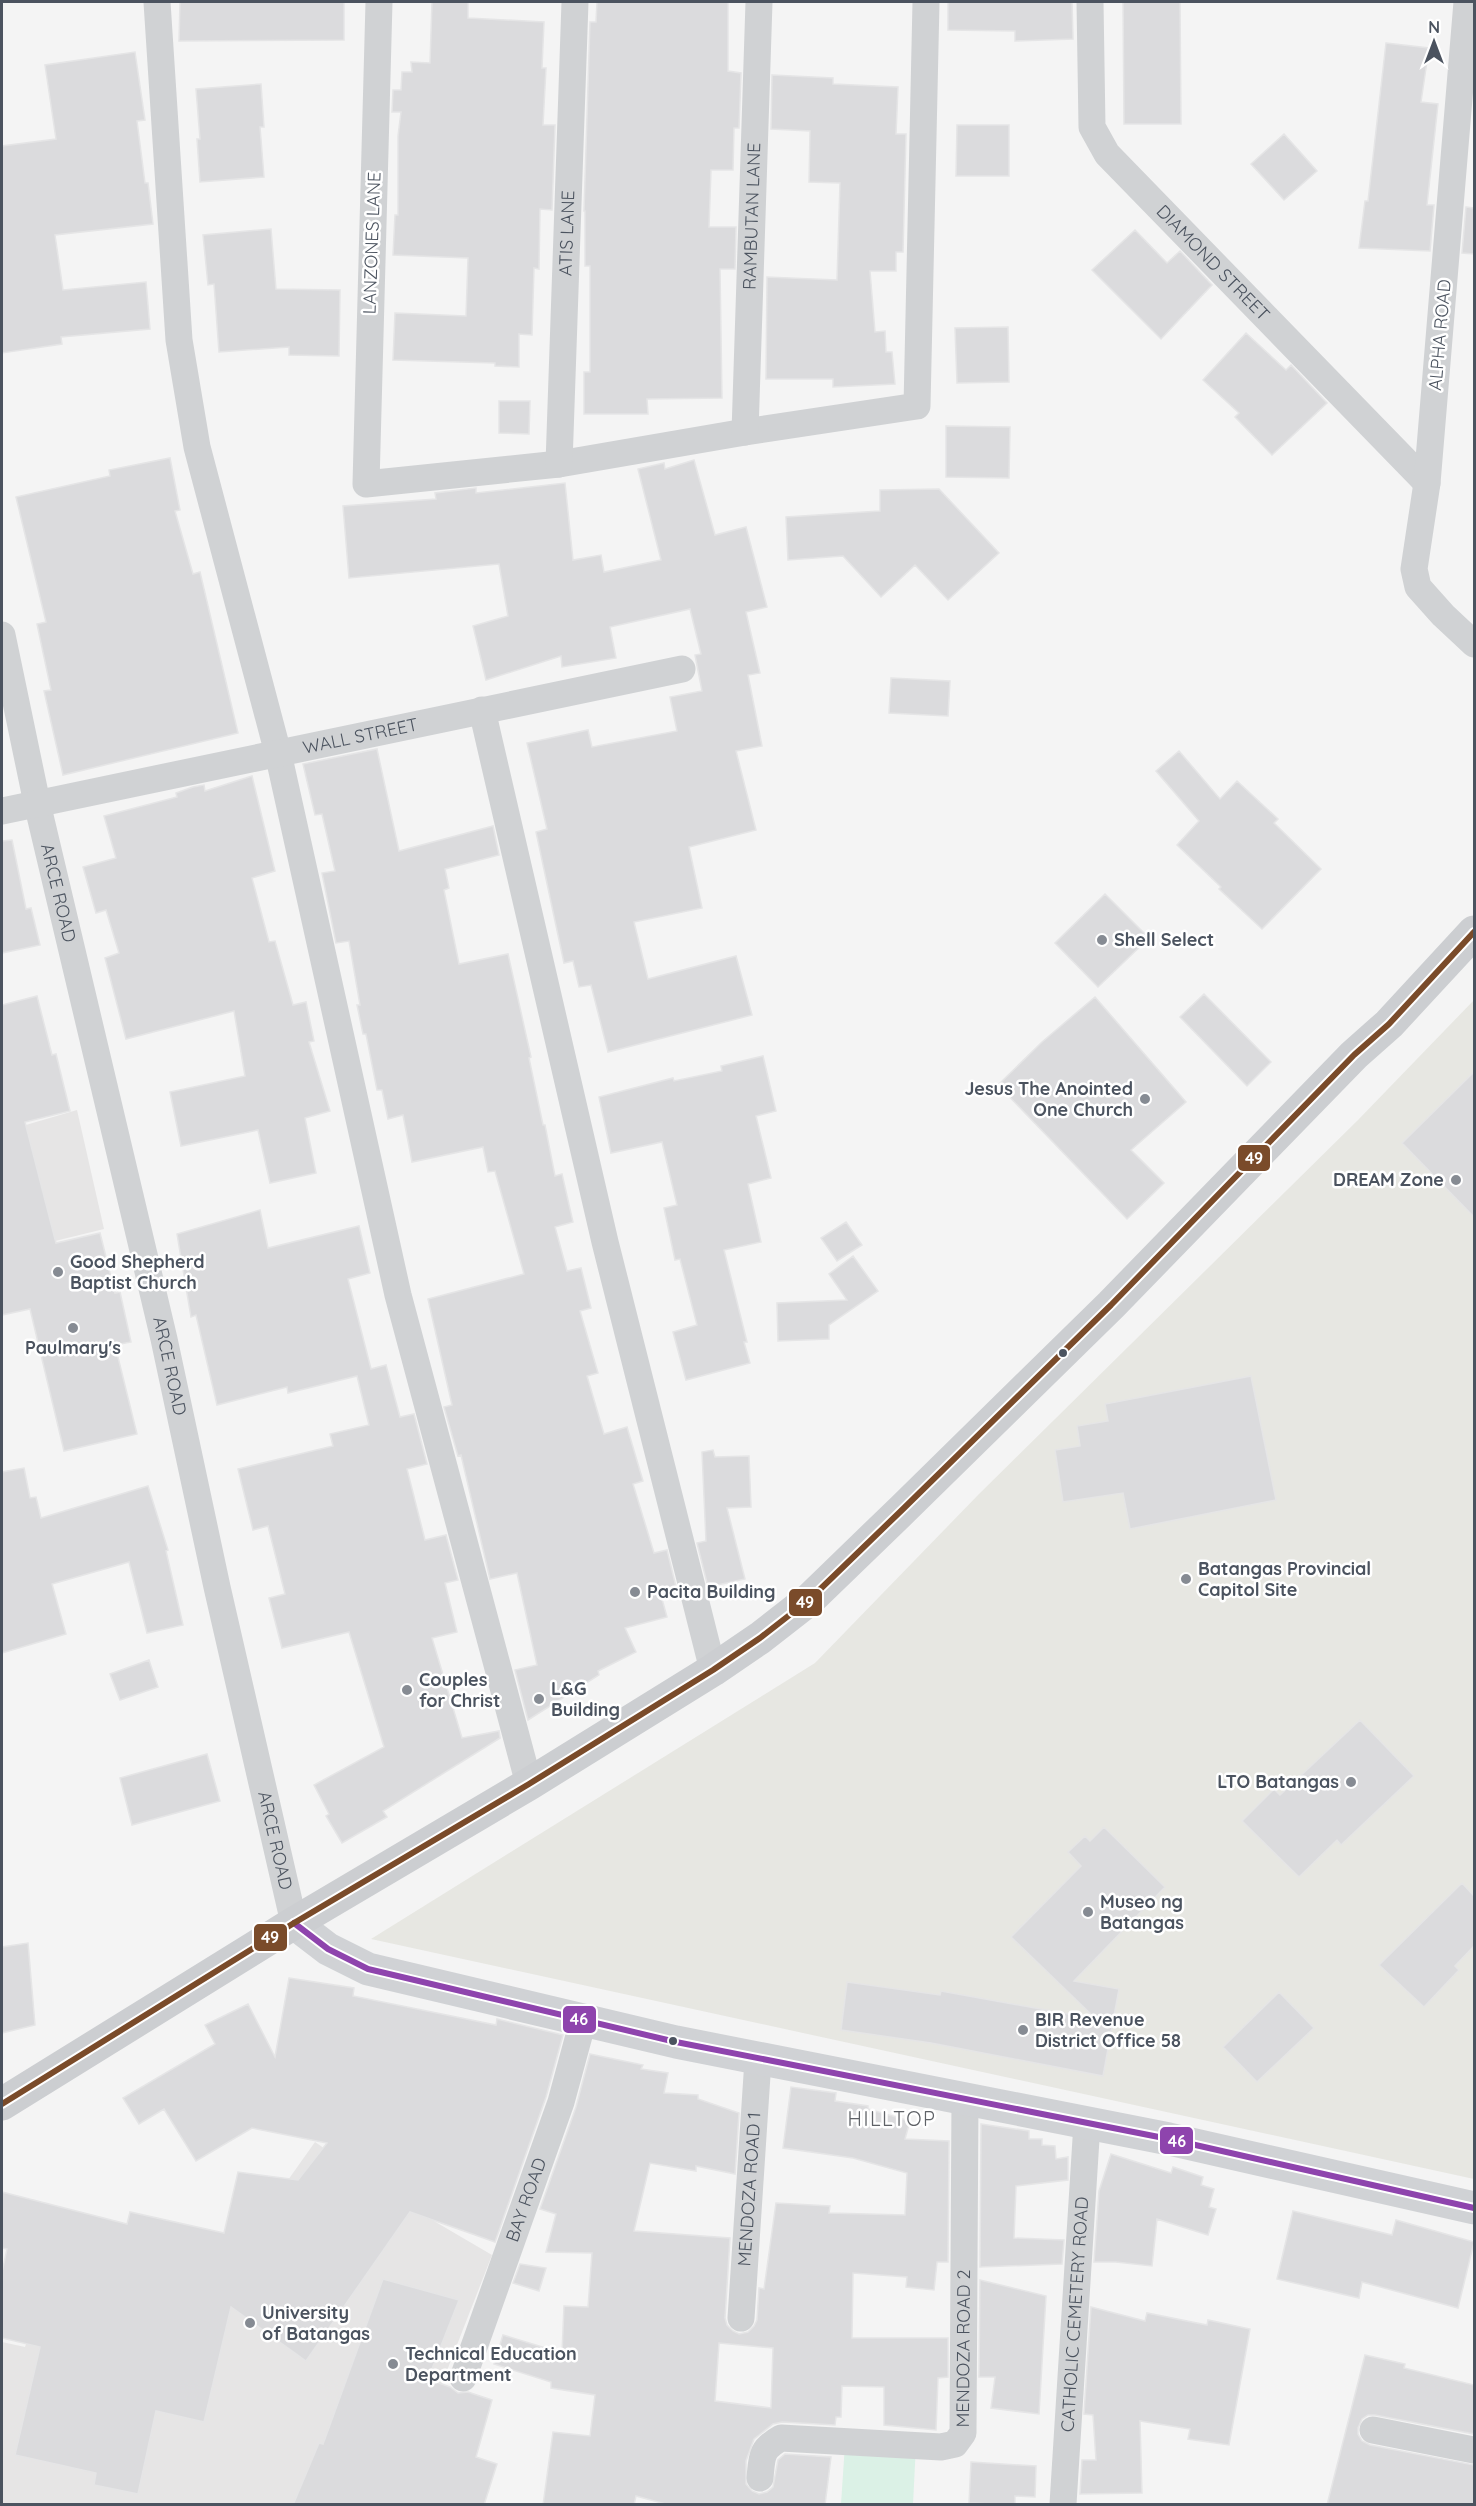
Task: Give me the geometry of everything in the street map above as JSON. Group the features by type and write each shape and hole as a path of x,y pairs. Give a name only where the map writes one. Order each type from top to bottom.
{"main road":[{"path":"2,2104 294,1923 529,1784 713,1670 810,1599 1111,1305 1354,1055 1389,1024 1474,932"}],"street":[{"path":"157,2 179,340 197,447 278,753 398,1295 529,1784"},
{"name":"LANZONES LANE","path":"379,2 366,484 559,464"},
{"name":"ATIS LANE","path":"559,464 574,2"},
{"name":"RAMBUTAN LANE","path":"745,432 759,2"},
{"path":"559,464 745,432 918,406 926,2"},
{"name":"DIAMOND STREET","path":"1090,2 1092,127 1107,154 1427,483"},
{"name":"ALPHA ROAD","path":"1467,2 1427,483 1414,569 1418,587 1474,644"},
{"name":"ARCE ROAD","path":"2,635 37,803 164,1339 217,1587 294,1923"},
{"name":"WALL STREET","path":"2,811 682,669"},
{"path":"482,710 604,1242 713,1670"},
{"path":"294,1923 328,1949 368,1969 583,2021 758,2060 1087,2122 1474,2208"},
{"name":"BAY ROAD","path":"463,2378 561,2102 583,2021"},
{"name":"MENDOZA ROAD 1","path":"741,2318 758,2060"},
{"name":"MENDOZA ROAD 2","path":"760,2478 762,2456 767,2445 781,2438 941,2447 955,2444 963,2433 965,2098"},
{"name":"CATHOLIC CEMETERY ROAD","path":"1062,2505 1087,2122"},
{"path":"1373,2430 1474,2450"}],"shaded area":[{"name":"Batangas Provincial Capitol Site","path":"1474,1000 1474,2179 371,1939 815,1663 979,1494 1358,1120"},
{"path":"77,1110 104,1229 2,1254 2,1132"},
{"name":"University of Batangas","path":"315,2142 410,2207 492,2255 395,2504 2,2504 2,2342 25,2347 49,2280 200,2304"}],"green space":[{"path":"845,2444 916,2445 913,2504 841,2504"}],"building":[{"path":"180,2 344,2 344,40 179,41"},
{"path":"432,2 468,2 468,18 544,22 542,68 546,68 543,125 555,125 552,210 540,209 539,269 534,268 532,335 519,334 519,367 495,366 495,363 393,360 395,313 466,316 468,258 393,255 395,215 398,215 398,136 401,112 392,112 393,90 401,90 402,72 412,72 411,62 430,63"},
{"path":"597,2 728,2 728,71 741,73 739,128 734,128 733,170 711,170 709,227 736,227 735,269 720,269 722,398 647,399 648,414 584,414 584,372 590,372 590,266 585,266 584,211 590,22 596,22"},
{"path":"948,2 1072,2 1073,39 1015,41 1015,31 948,30"},
{"path":"1123,2 1180,2 1181,124 1124,124"},
{"path":"1386,43 1429,48 1421,102 1438,104 1427,205 1434,205 1430,251 1359,248 1365,201 1368,201"},
{"path":"135,52 145,120 137,121 153,224 55,235 63,290 146,282 150,329 61,337 62,344 2,353 2,146 56,139 45,65"},
{"path":"772,75 833,78 833,84 898,87 896,134 906,134 903,252 896,252 896,271 870,271 875,332 885,331 886,352 892,352 895,384 833,387 833,379 766,379 767,277 837,280 840,183 809,182 810,131 771,129"},
{"path":"261,84 264,127 260,127 264,177 200,182 197,139 200,139 196,89"},
{"path":"957,125 1009,125 1009,176 956,176"},
{"path":"1284,134 1317,171 1284,200 1251,164"},
{"path":"1466,207 1474,208 1474,254 1462,253"},
{"path":"271,229 276,289 340,290 339,356 289,355 289,347 219,352 214,284 208,285 203,235"},
{"path":"1135,230 1167,263 1180,251 1212,285 1161,339 1092,270"},
{"path":"1008,327 1009,382 957,383 955,328"},
{"path":"1246,333 1286,370 1291,365 1327,403 1272,455 1235,417 1239,413 1203,380"},
{"path":"499,401 530,401 529,434 499,433"},
{"path":"946,426 1010,427 1009,478 946,477"},
{"path":"170,458 180,510 175,511 193,574 200,572 238,733 63,775 44,691 51,690 37,624 46,622 16,497 110,476 109,470"},
{"path":"694,460 715,535 746,527 767,607 746,612 760,673 748,675 762,746 736,751 756,830 689,847 702,908 634,922 648,979 736,956 752,1015 608,1052 591,985 579,987 573,961 564,963 536,832 547,829 527,743 588,730 592,747 677,731 670,697 702,691 695,655 701,654 690,609 610,627 616,658 562,667 561,656 486,680 473,626 508,616 499,564 349,578 343,506 436,499 435,493 476,488 476,493 565,483 573,560 601,555 604,572 661,560 638,469 664,463 665,469"},
{"path":"939,489 999,553 948,600 915,565 881,597 843,556 788,560 786,517 880,511 880,490"},
{"path":"891,678 950,681 948,716 889,713"},
{"path":"377,749 399,851 493,826 499,855 445,869 449,888 444,890 459,964 508,954 555,1176 562,1174 573,1222 555,1227 567,1271 581,1268 591,1308 580,1311 598,1373 587,1376 604,1434 627,1427 643,1481 633,1484 654,1553 667,1550 678,1595 662,1599 667,1617 625,1628 636,1652 598,1671 599,1675 528,1720 515,1670 537,1665 517,1573 490,1579 461,1455 458,1456 444,1407 452,1405 428,1299 524,1274 495,1171 488,1172 483,1147 412,1162 403,1115 388,1119 382,1090 377,1090 366,1034 363,1034 349,941 336,943 322,873 335,871 322,814 315,815 303,764"},
{"path":"1179,751 1220,799 1237,781 1278,819 1274,823 1321,869 1262,929 1177,845 1199,821 1156,771"},
{"path":"252,776 275,871 252,878 269,942 275,941 293,1005 306,1002 314,1041 309,1042 330,1111 305,1118 316,1173 270,1183 258,1130 181,1146 170,1092 245,1076 234,1011 126,1039 105,958 119,953 106,910 96,913 83,867 116,858 104,816 177,797 176,793 193,787 204,785 205,791"},
{"path":"12,840 26,909 31,908 40,945 2,953 2,841"},
{"name":"Shell Select","path":"1105,894 1149,938 1098,987 1055,943"},
{"path":"1204,994 1271,1062 1247,1086 1180,1017"},
{"path":"37,996 52,1055 56,1054 70,1111 25,1122 56,1243 100,1233 115,1293 120,1292 131,1342 115,1345 137,1434 64,1451 30,1309 2,1315 2,1005"},
{"path":"1095,997 1186,1102 1131,1150 1164,1183 1127,1219 998,1085 1042,1042"},
{"path":"763,1056 776,1111 756,1116 771,1178 748,1184 761,1242 724,1250 750,1363 686,1380 673,1332 697,1325 680,1259 675,1260 664,1208 677,1205 662,1142 611,1153 599,1097 673,1078 674,1081 722,1071 721,1066"},
{"name":"DREAM Zone","path":"1474,1072 1474,1217 1402,1143"},
{"path":"260,1210 268,1248 359,1226 370,1273 348,1279 371,1369 386,1365 400,1417 414,1414 427,1464 407,1469 425,1540 446,1535 458,1580 445,1583 457,1632 432,1638 462,1738 499,1731 500,1738 383,1811 387,1817 342,1843 326,1816 329,1814 314,1785 384,1747 349,1632 282,1648 269,1598 285,1594 268,1526 253,1530 238,1469 333,1446 330,1434 369,1425 357,1376 288,1393 287,1387 217,1405 196,1315 191,1317 177,1234"},
{"path":"846,1222 862,1245 837,1261 821,1238"},
{"path":"853,1256 878,1291 829,1325 829,1339 778,1341 777,1303 847,1300 829,1274"},
{"path":"1251,1376 1276,1500 1130,1529 1123,1493 1063,1502 1055,1450 1080,1446 1077,1426 1108,1421 1105,1404"},
{"path":"713,1450 715,1457 749,1456 751,1507 727,1508 745,1579 708,1587 697,1543 706,1541 702,1452"},
{"path":"24,1468 30,1498 36,1497 41,1518 148,1486 168,1550 166,1551 183,1625 147,1633 129,1562 52,1584 66,1634 2,1653 2,1472"},
{"path":"149,1660 158,1687 120,1700 110,1674"},
{"name":"LTO Batangas","path":"1360,1720 1414,1776 1341,1845 1337,1840 1299,1877 1242,1821 1274,1789 1280,1795"},
{"path":"207,1754 220,1801 132,1825 120,1778"},
{"path":"1104,1827 1165,1887 1074,1981 1119,1989 1103,2076 931,2043 841,2030 847,1982 940,1995 941,1991 1096,2019 1011,1937 1081,1866 1068,1852 1085,1836 1090,1841"},
{"path":"1462,1883 1474,1896 1474,1946 1455,1966 1459,1970 1424,2007 1379,1965"},
{"path":"28,1943 35,2025 2,2033 2,1947"},
{"path":"289,1978 354,1988 353,1996 496,2025 497,2019 563,2035 546,2097 495,2242 410,2212 306,2361 231,2307 204,2422 156,2411 138,2494 94,2485 96,2473 15,2455 40,2347 2,2338 2,2272 7,2249 2,2248 2,2192 127,2224 130,2212 224,2233 238,2172 298,2180 327,2143 252,2128 196,2161 164,2109 139,2124 123,2098 215,2044 205,2025 248,2004 275,2057"},
{"path":"1279,1992 1314,2028 1257,2082 1223,2047"},
{"path":"590,2054 643,2065 641,2069 668,2073 664,2093 698,2095 698,2099 739,2113 735,2174 696,2166 696,2171 650,2163 634,2231 730,2238 725,2318 727,2325 739,2334 748,2332 757,2320 759,2288 764,2289 776,2203 830,2206 829,2213 905,2215 907,2173 853,2158 783,2148 791,2087 836,2093 835,2101 868,2106 868,2109 910,2121 905,2139 949,2141 948,2262 937,2262 934,2290 906,2287 907,2277 853,2273 852,2338 948,2338 948,2377 938,2378 936,2430 884,2425 884,2387 842,2386 841,2417 836,2417 835,2425 782,2422 773,2424 754,2439 746,2461 746,2484 752,2491 759,2494 773,2487 778,2460 785,2454 831,2457 825,2505 669,2505 636,2496 634,2505 543,2505 553,2432 590,2436 595,2395 551,2388 551,2382 494,2364 503,2335 562,2353 564,2306 588,2307 592,2253 546,2252 556,2214 540,2209 576,2107","holes":["719,2343 773,2348 771,2408 715,2401"]},
{"path":"981,2124 1029,2131 1029,2139 1042,2139 1042,2145 1055,2146 1056,2159 1068,2157 1068,2180 1016,2186 1014,2238 1064,2240 1062,2264 980,2267"},
{"path":"1111,2154 1171,2173 1173,2167 1203,2177 1201,2185 1214,2189 1209,2207 1216,2209 1208,2235 1157,2219 1152,2266 1094,2262 1099,2191"},
{"path":"1293,2211 1392,2235 1396,2220 1474,2242 1458,2308 1362,2282 1359,2298 1277,2279"},
{"path":"520,2264 546,2268 539,2291 513,2283"},
{"path":"383,2279 459,2300 428,2379 450,2387 458,2393 468,2392 492,2400 476,2457 497,2464 484,2505 293,2505 319,2443 323,2444"},
{"path":"980,2280 1046,2296 1039,2414 991,2408 995,2377 979,2377"},
{"path":"1091,2307 1145,2321 1147,2313 1207,2325 1208,2320 1250,2329 1229,2445 1188,2439 1190,2429 1140,2421 1142,2493 1080,2494 1082,2460 1096,2460 1093,2415 1084,2414"},
{"path":"1365,2355 1405,2364 1404,2368 1474,2385 1474,2434 1368,2415 1362,2419 1358,2434 1362,2441 1370,2445 1474,2465 1474,2505 1327,2505"},
{"path":"971,2462 1036,2466 1035,2497 1015,2496 1015,2505 969,2503"}],"transit line":[{"name":"49","path":"2,2104 294,1923 529,1784 713,1670 760,1638 810,1599 1111,1305 1354,1055 1389,1024 1474,932"},
{"name":"46","path":"294,1923 328,1949 368,1969 676,2042 1169,2139 1474,2208"}],"place":[{"name":"Shell Select","path":"1102,940"},
{"name":"Jesus The Anointed One Church","path":"1145,1099"},
{"name":"DREAM Zone","path":"1456,1180"},
{"name":"Good Shepherd Baptist Church","path":"58,1272"},
{"name":"Paulmary's","path":"73,1328"},
{"name":"Batangas Provincial Capitol Site","path":"1186,1579"},
{"name":"Pacita Building","path":"635,1592"},
{"name":"Couples for Christ","path":"407,1690"},
{"name":"L&G Building","path":"539,1699"},
{"name":"LTO Batangas","path":"1351,1782"},
{"name":"Museo ng Batangas","path":"1088,1912"},
{"name":"BIR Revenue District Office 58","path":"1023,2030"},
{"name":"University of Batangas","path":"250,2323"},
{"name":"Technical Education Department","path":"393,2364"}],"district":[{"name":"HILLTOP","path":"892,2119"}]}
